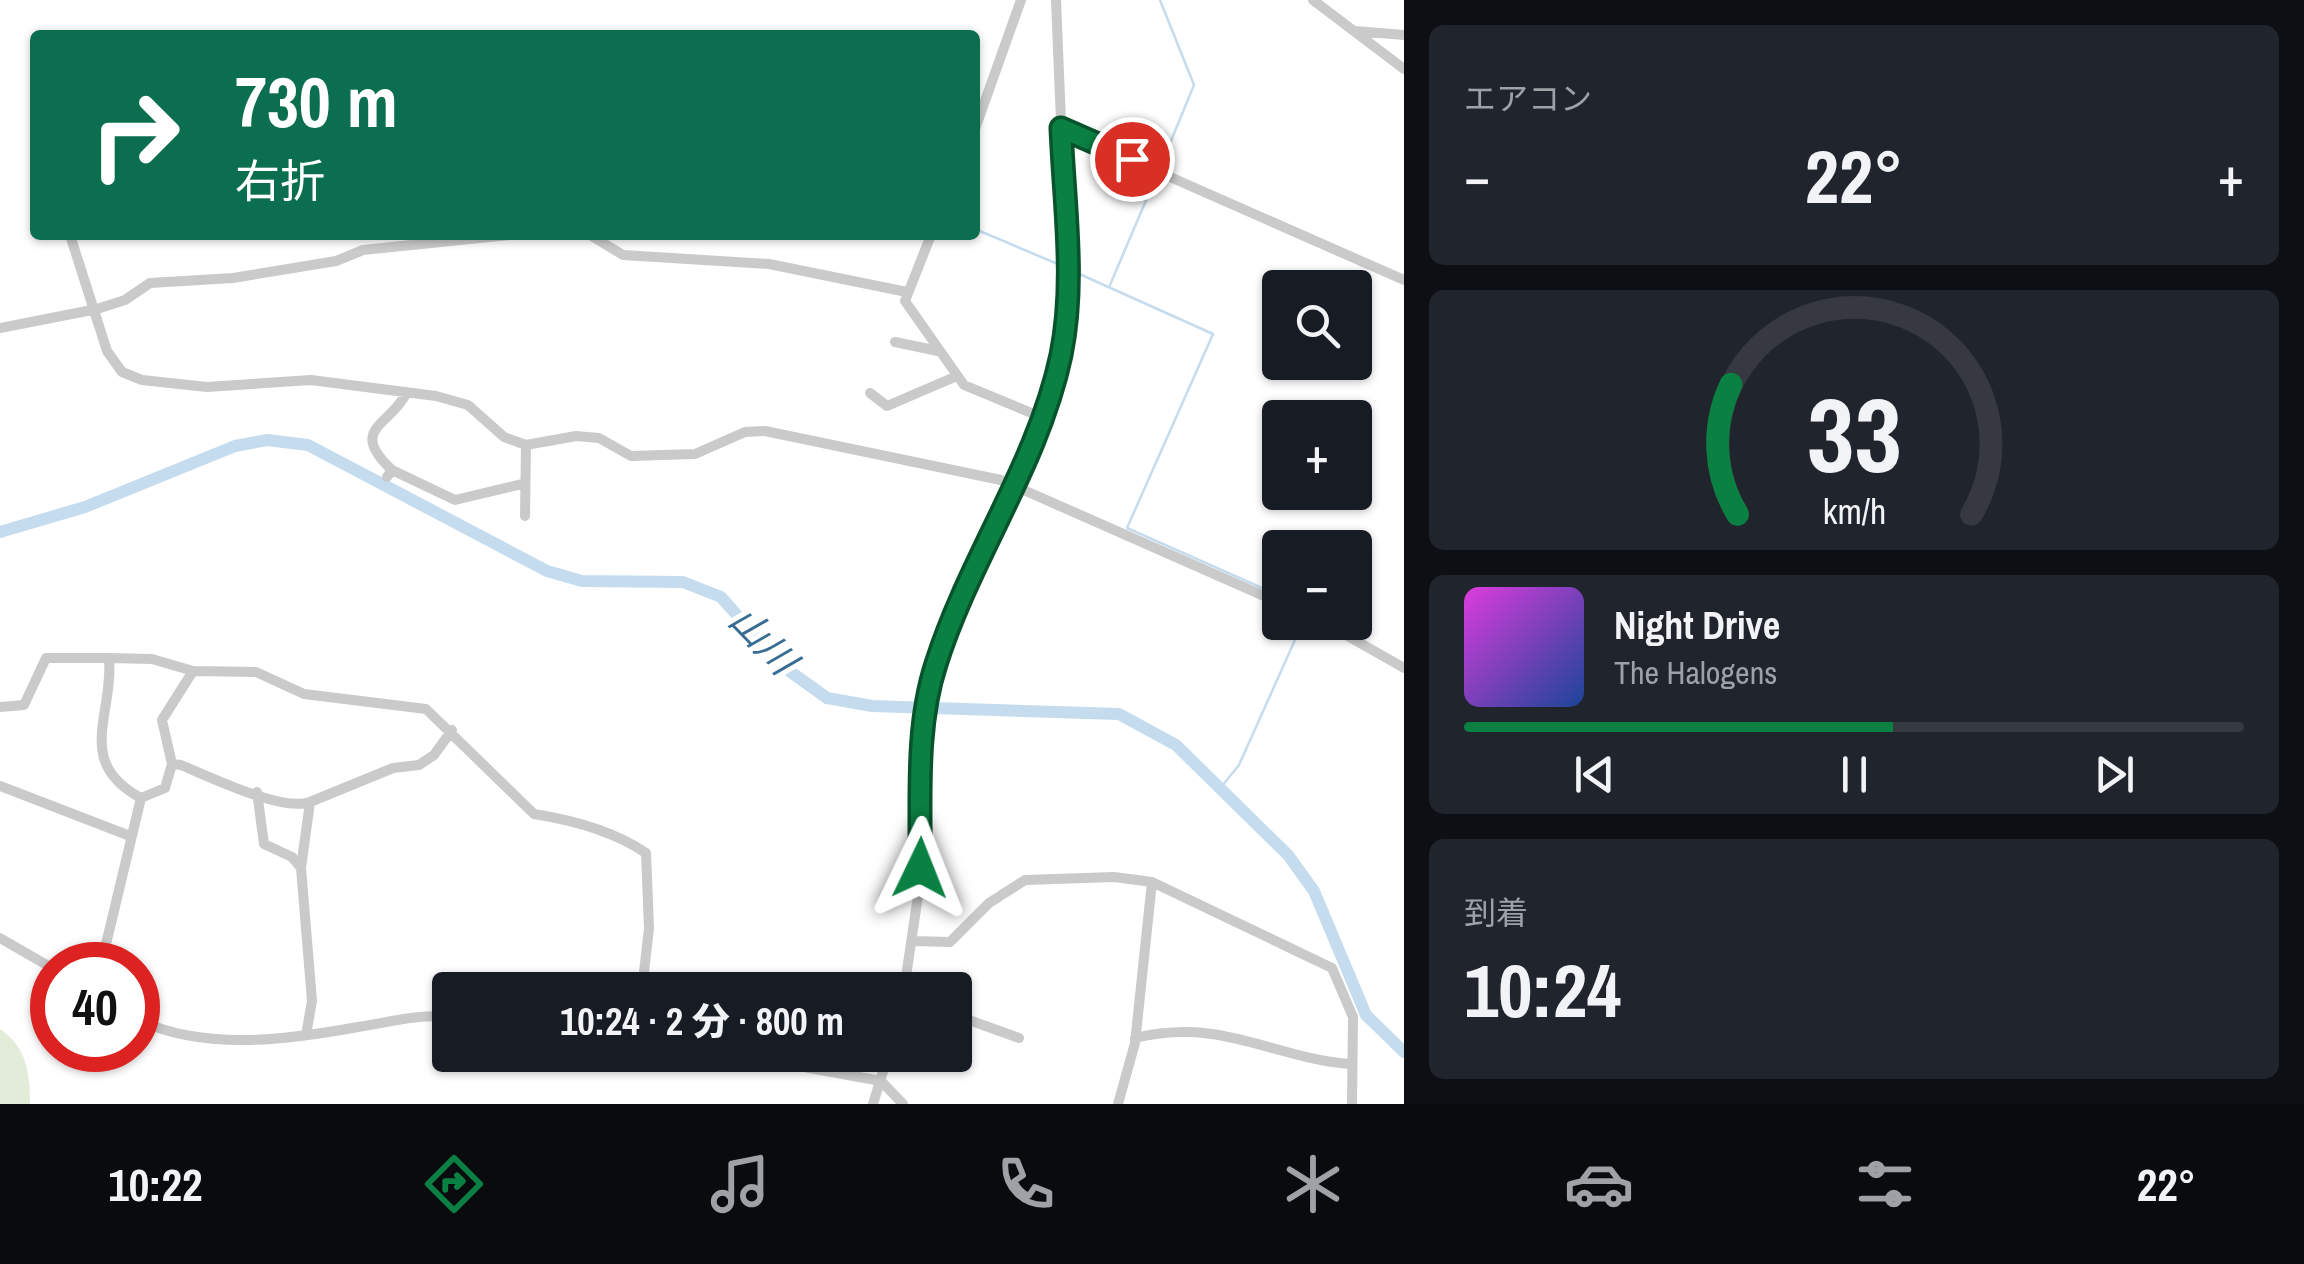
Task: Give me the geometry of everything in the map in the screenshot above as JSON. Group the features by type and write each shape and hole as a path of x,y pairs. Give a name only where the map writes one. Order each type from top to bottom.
{"street":[{"path":"980,115 1021,0"},
{"path":"908,972 914,941 928,694 948,629 1041,417 1061,356 1068,292 1056,0"},
{"path":"1313,0 1404,69"},
{"path":"1354,30 1404,35"},
{"path":"1061,128 1404,280"},
{"path":"72,240 115,364 142,380 207,387 311,380 407,392 468,406 504,437 526,445 576,436 598,438 631,456 695,454 745,432 765,431 1012,484 1262,595"},
{"path":"0,328 97,309 126,300 150,282 233,278 336,261 363,250 460,240"},
{"path":"599,240 623,254 769,264 908,292"},
{"path":"929,240 905,301 964,385 1041,417"},
{"path":"896,342 938,351"},
{"path":"870,393 886,406 957,376"},
{"path":"407,392 401,404 380,418 373,433 373,450 389,474 455,500 522,484"},
{"path":"525,516 522,484 526,445"},
{"path":"1353,640 1404,668"},
{"path":"0,707 24,705 46,658 109,658 152,659 193,670 256,672 304,694 418,707 432,712 534,814 555,814 580,822 646,853 649,928 644,972"},
{"path":"109,658 101,750 110,775 141,798"},
{"path":"141,798 165,788 172,764 162,720 193,670"},
{"path":"172,764 296,807 392,768 418,765 434,755 452,730"},
{"path":"0,786 86,818 118,835 130,836"},
{"path":"257,792 264,844 292,856 301,868"},
{"path":"107,942 141,798"},
{"path":"306,1035 312,1001 301,868 310,802"},
{"path":"914,941 950,942 988,903 1025,880 1114,877 1152,882 1332,968 1353,1017 1352,1104"},
{"path":"1118,1104 1136,1038 1152,882"},
{"path":"0,938 30,955"},
{"path":"160,1028 227,1039 306,1035 414,1016 432,1017"},
{"path":"972,1020 1019,1038"},
{"path":"1136,1038 1167,1030 1213,1031 1293,1051 1314,1062 1351,1064"},
{"path":"832,1072 881,1081 903,1104"},
{"path":"873,1104 883,1072"}],"green space":[{"path":"0,1029 16,1044 25,1062 30,1104 0,1104"}],"waterway":[{"path":"1159,170 1194,85 1160,0"},
{"path":"1110,285 1156,177"},
{"path":"980,231 1060,265"},
{"path":"1075,272 1213,334 1127,528 1262,588"},
{"name":"山川","path":"0,532 85,507 235,446 267,440 308,445 547,571 582,581 683,582 721,597 781,665 827,698 872,706 1119,714 1176,745 1288,855 1314,891 1366,1015 1404,1052"},
{"path":"1222,786 1239,765 1295,640"}],"route":[{"path":"920,868 924,721 935,666 1041,417 1061,356 1068,292 1061,128 1132,159"}]}
